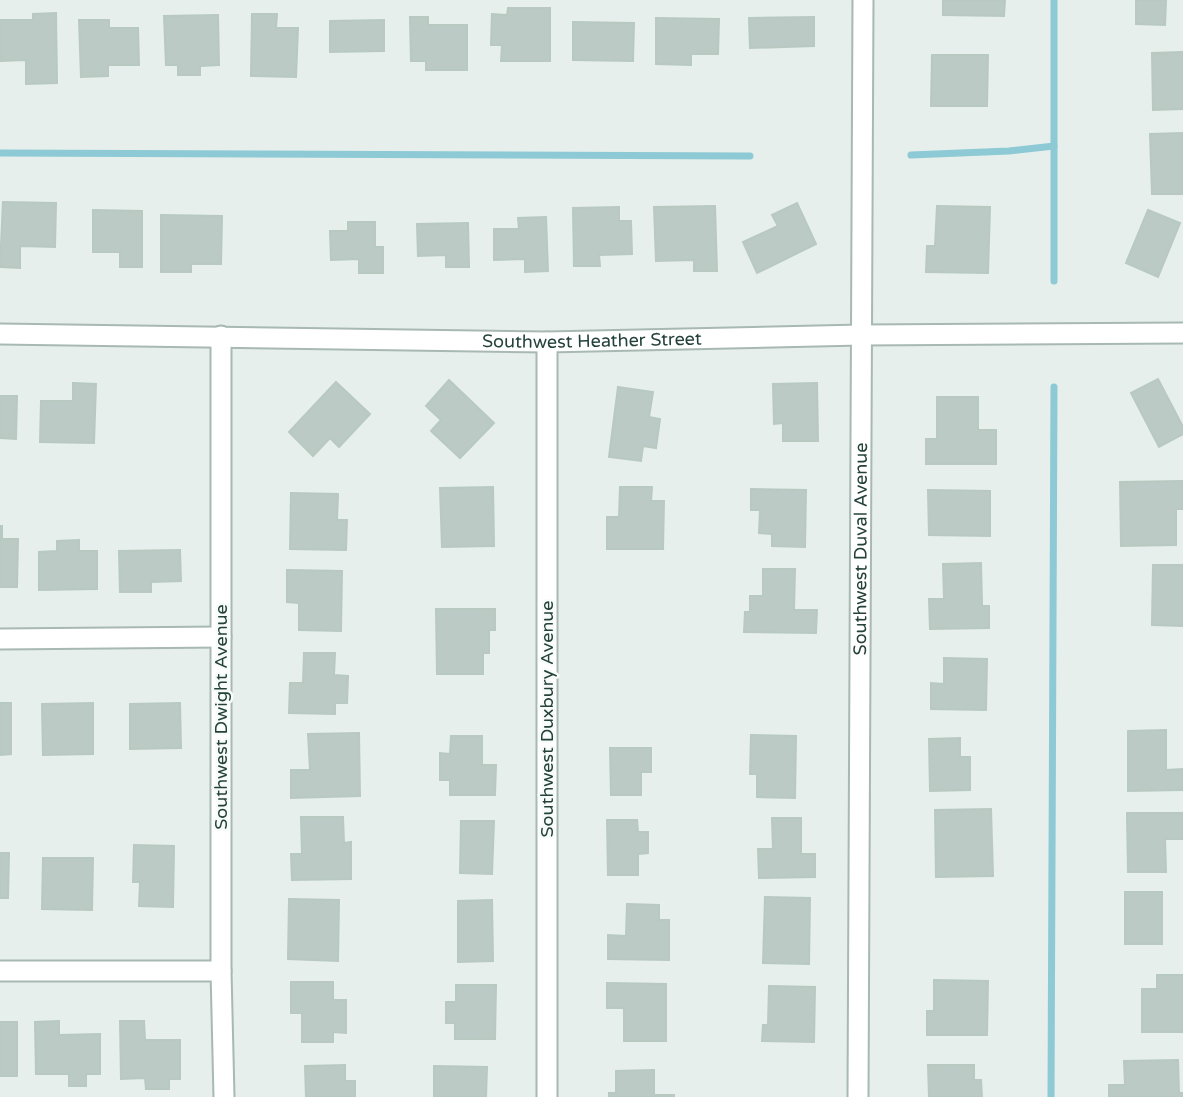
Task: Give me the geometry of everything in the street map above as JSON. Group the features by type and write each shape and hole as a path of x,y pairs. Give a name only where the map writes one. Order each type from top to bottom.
{"street":[{"name":"Southwest Duval Avenue","path":"858,1097 863,0"},
{"name":"Southwest Heather Street","path":"0,334 547,342 1183,332"},
{"name":"Southwest Dwight Avenue","path":"221,336 221,971 224,1097"},
{"name":"Southwest Duxbury Avenue","path":"547,342 547,1097"},
{"path":"0,639 221,637"},
{"path":"0,971 221,971"}],"building":[{"path":"943,0 1005,0 1004,16 943,15"},
{"path":"1136,0 1166,0 1165,25 1136,24"},
{"path":"508,8 550,8 550,61 501,61 502,45 491,45 492,14 507,15"},
{"path":"56,13 57,83 26,84 26,60 0,61 0,20 33,20 33,14"},
{"path":"252,14 277,14 276,28 298,28 296,77 251,76"},
{"path":"218,15 219,65 200,66 200,75 178,75 178,65 166,65 164,16"},
{"path":"410,17 428,17 428,25 467,25 467,70 426,70 426,61 411,61"},
{"path":"814,17 814,46 750,48 749,18"},
{"path":"656,18 719,19 718,54 691,54 691,65 656,64"},
{"path":"79,20 109,20 109,28 138,28 139,65 108,65 108,76 81,77"},
{"path":"384,20 384,51 330,52 330,21"},
{"path":"573,22 634,23 633,61 573,60"},
{"path":"1183,52 1183,109 1153,110 1152,53"},
{"path":"932,55 988,55 987,106 931,106"},
{"path":"1182,133 1183,194 1152,194 1150,134"},
{"path":"3,202 56,203 55,247 20,246 20,268 0,267"},
{"path":"797,203 816,244 757,273 743,242 778,226 772,215"},
{"path":"715,206 717,271 694,271 694,260 656,261 654,207"},
{"path":"937,206 990,207 988,273 926,272 927,246 935,246"},
{"path":"619,207 619,221 631,221 632,254 599,255 600,266 574,266 573,208"},
{"path":"93,210 142,211 142,267 120,267 120,252 93,252"},
{"path":"1148,210 1180,223 1158,277 1126,263"},
{"path":"161,215 222,216 221,264 191,264 191,272 161,272"},
{"path":"546,217 548,271 525,272 525,259 494,260 494,229 519,229 518,218"},
{"path":"348,222 375,222 375,247 383,247 383,273 359,273 359,259 331,260 330,231 348,231"},
{"path":"468,223 469,267 446,267 446,255 418,256 417,224"},
{"path":"1158,379 1183,427 1183,434 1159,447 1131,393"},
{"path":"449,380 494,423 460,458 431,431 441,420 426,406"},
{"path":"336,382 370,414 339,447 330,438 313,456 289,432"},
{"path":"73,383 96,384 94,443 40,442 41,401 73,401"},
{"path":"817,383 818,441 783,441 783,423 774,424 773,384"},
{"path":"618,387 653,392 649,417 660,419 656,448 643,446 641,461 609,457"},
{"path":"0,396 17,396 16,439 0,438"},
{"path":"937,397 978,397 978,430 996,430 996,464 926,464 926,439 937,439"},
{"path":"1183,481 1183,509 1176,509 1176,545 1121,546 1120,482"},
{"path":"493,487 494,546 442,547 440,488"},
{"path":"620,487 652,487 651,501 664,501 663,549 607,549 607,517 619,517"},
{"path":"751,489 806,490 805,547 772,546 772,534 759,533 760,510 751,510"},
{"path":"928,490 990,491 990,536 929,535"},
{"path":"291,493 338,494 337,520 347,520 346,550 290,549"},
{"path":"0,526 2,539 18,539 17,587 0,587"},
{"path":"79,540 79,551 97,551 97,589 39,590 39,552 57,551 57,541"},
{"path":"180,550 181,581 151,582 151,592 120,592 119,551"},
{"path":"981,563 982,606 989,606 989,628 930,629 929,599 944,599 943,564"},
{"path":"1153,565 1183,565 1183,626 1152,625"},
{"path":"763,569 795,569 794,610 817,610 816,633 744,632 745,612 750,612 750,596 763,596"},
{"path":"287,570 342,571 341,631 299,630 299,603 287,602"},
{"path":"436,609 495,609 495,630 489,630 489,653 483,653 483,674 437,674"},
{"path":"304,653 335,653 334,675 348,676 347,703 335,703 335,714 289,713 290,683 303,683"},
{"path":"944,658 987,659 986,710 931,709 931,683 944,684"},
{"path":"0,703 11,703 11,754 0,755"},
{"path":"93,703 93,754 43,755 42,704"},
{"path":"180,703 181,748 130,749 130,704"},
{"path":"1166,730 1166,770 1183,769 1183,790 1128,791 1128,731"},
{"path":"359,733 360,796 291,798 291,770 310,770 308,734"},
{"path":"751,735 796,736 795,798 757,797 757,774 750,774"},
{"path":"451,736 482,736 482,765 496,765 495,795 450,795 450,780 440,780 440,753 450,754"},
{"path":"960,738 960,757 970,757 970,790 930,791 929,739"},
{"path":"610,748 651,748 651,772 641,772 641,795 611,795"},
{"path":"991,809 993,876 936,877 935,810"},
{"path":"1127,813 1183,813 1183,839 1165,839 1166,872 1128,872"},
{"path":"301,817 343,817 344,843 351,842 351,879 292,880 291,854 302,854"},
{"path":"772,818 801,818 801,854 815,854 815,877 759,878 758,849 773,849"},
{"path":"607,820 637,820 638,832 648,832 648,853 638,854 638,875 608,875"},
{"path":"461,821 494,821 492,874 460,873"},
{"path":"134,845 174,846 173,907 139,906 140,882 133,882"},
{"path":"0,853 9,853 8,898 0,898"},
{"path":"43,858 93,858 92,910 42,909"},
{"path":"1125,892 1162,892 1162,944 1125,944"},
{"path":"765,897 810,898 809,964 763,963"},
{"path":"289,899 339,900 338,961 288,959"},
{"path":"492,900 493,961 458,962 458,901"},
{"path":"627,904 659,905 659,920 669,920 669,960 608,959 608,935 626,936"},
{"path":"1157,975 1183,975 1183,1032 1142,1032 1142,989 1157,989"},
{"path":"934,980 988,981 987,1035 927,1035 927,1011 934,1011"},
{"path":"291,982 333,982 333,1000 346,1000 346,1033 333,1032 333,1042 302,1042 302,1013 291,1013"},
{"path":"607,983 666,984 666,1041 624,1041 624,1008 607,1008"},
{"path":"456,985 496,985 495,1039 455,1039 455,1023 446,1023 446,1002 456,1002"},
{"path":"769,986 815,987 814,1042 762,1041 763,1025 768,1025"},
{"path":"59,1021 59,1035 100,1034 100,1074 86,1074 86,1086 69,1086 69,1074 36,1074 35,1022"},
{"path":"120,1021 144,1021 145,1040 180,1040 180,1079 169,1079 169,1089 146,1089 145,1078 121,1079"},
{"path":"0,1022 17,1022 17,1076 0,1076"},
{"path":"1178,1060 1179,1093 1183,1093 1183,1097 1109,1097 1109,1085 1125,1085 1124,1061"},
{"path":"345,1065 345,1081 355,1081 355,1097 306,1097 305,1066"},
{"path":"928,1065 974,1065 974,1080 981,1080 982,1097 929,1097"},
{"path":"434,1066 487,1067 486,1097 434,1097"},
{"path":"654,1070 654,1095 674,1097 609,1097 609,1093 616,1093 616,1071"}],"waterway":[{"path":"1054,0 1054,281"},
{"path":"911,155 1009,151 1054,146"},
{"path":"0,153 750,156"},
{"path":"1051,1097 1054,387"}]}
